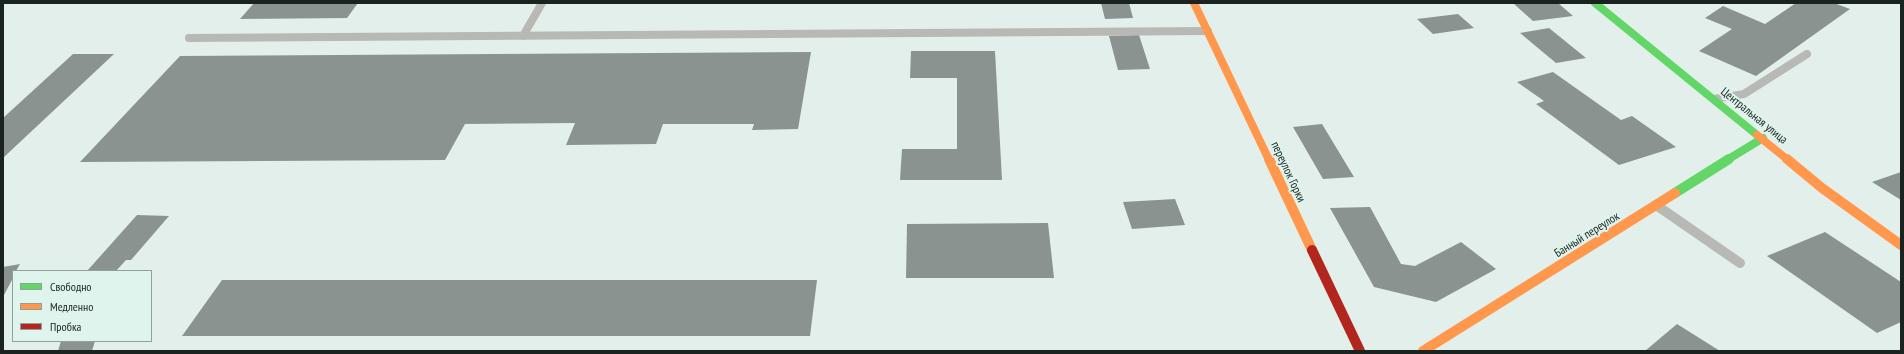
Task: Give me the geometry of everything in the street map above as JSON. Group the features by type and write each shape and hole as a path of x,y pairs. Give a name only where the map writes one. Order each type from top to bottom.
{"street":[{"name":"переулок Горки","path":"1194,3 1360,351"},
{"name":"Центральная улица","path":"1594,3 1763,138 1822,188 1901,245"},
{"name":"Банный переулок","path":"1423,351 1763,138"}],"lane":[{"path":"523,36 542,3"},
{"path":"189,38 1208,32"},
{"path":"1714,99 1744,94 1807,54"},
{"path":"1656,206 1740,263"}],"building":[{"path":"254,3 358,3 347,18 240,19"},
{"path":"1101,3 1129,3 1133,18 1105,19"},
{"path":"1558,3 1573,16 1533,21 1514,4"},
{"path":"1796,3 1834,3 1850,9 1756,76 1699,51 1732,29 1705,18 1723,6 1765,24"},
{"path":"1458,14 1474,28 1433,34 1417,19"},
{"path":"1549,28 1586,58 1556,63 1520,33"},
{"path":"1139,35 1150,69 1118,70 1109,36"},
{"path":"911,51 995,51 1002,180 900,180 902,149 957,149 957,78 910,78"},
{"path":"811,52 798,129 752,130 754,124 663,124 656,144 566,145 575,123 465,124 445,160 80,162 180,56"},
{"path":"73,54 114,54 3,158 3,118"},
{"path":"1553,72 1621,120 1632,116 1676,147 1619,165 1536,104 1544,101 1517,82"},
{"path":"1322,124 1354,177 1323,179 1293,127"},
{"path":"1901,172 1901,200 1872,182"},
{"path":"1175,199 1185,225 1132,229 1123,202"},
{"path":"1370,207 1401,264 1415,266 1461,242 1496,269 1436,302 1374,287 1330,208"},
{"path":"137,215 169,216 131,260 126,260 117,270 88,270"},
{"path":"1048,223 1054,278 906,278 907,224"},
{"path":"1825,232 1901,282 1901,322 1877,333 1767,256"},
{"path":"20,264 17,270 12,270 12,280 3,297 3,267"},
{"path":"222,280 817,280 810,336 182,336"},
{"path":"1677,324 1720,351 1645,351"},
{"path":"61,342 95,342 92,351 58,351"}],"traffic: fast":[{"path":"1595,3 1757,135"},
{"path":"1675,193 1763,138"}],"traffic: slow":[{"path":"1194,3 1312,250"},
{"path":"1757,135 1822,188 1901,245"},
{"path":"1423,351 1675,193"}],"traffic: jam":[{"path":"1312,250 1360,351"}]}
